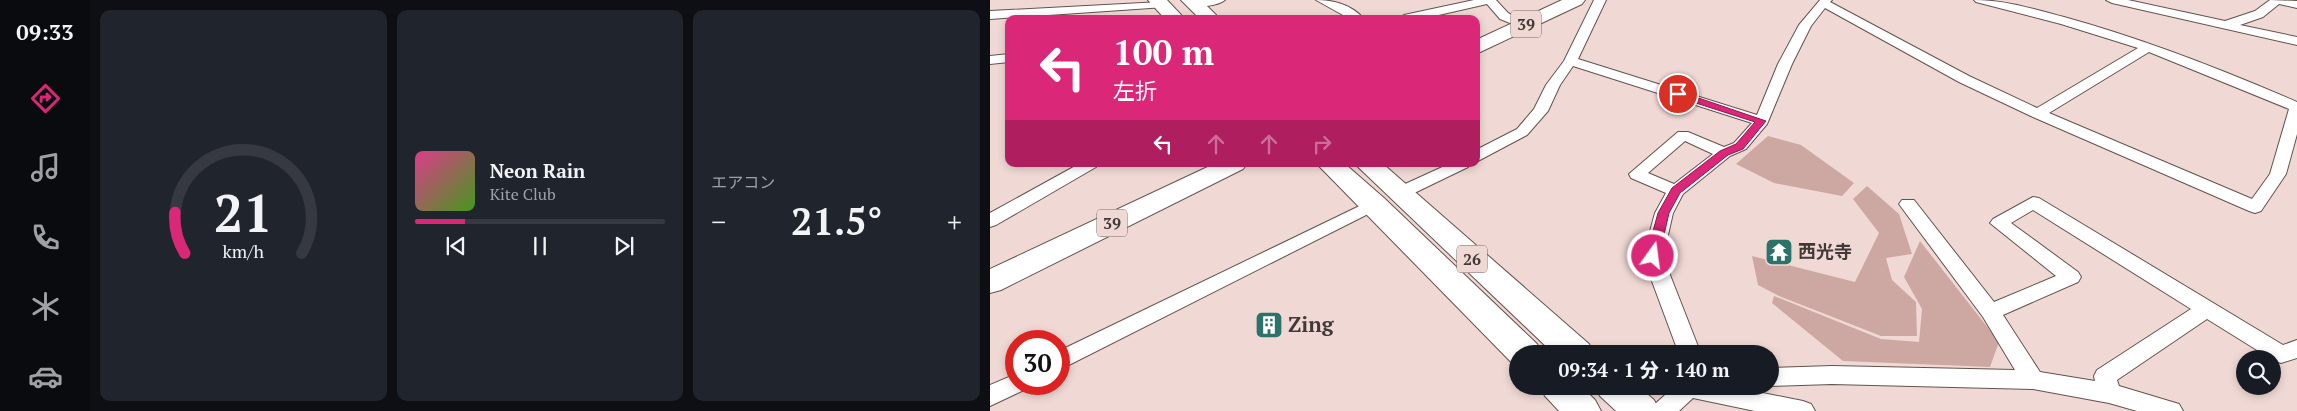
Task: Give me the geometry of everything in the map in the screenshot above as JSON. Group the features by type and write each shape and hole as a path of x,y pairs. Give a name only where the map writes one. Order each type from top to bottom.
{"main road":[{"name":"39","path":"1480,46 1576,0"},
{"path":"1159,2 1172,15"},
{"path":"1192,2 1207,15"},
{"name":"39","path":"990,282 1228,167"},
{"name":"26","path":"1335,167 1386,199 1566,345"},
{"name":"26","path":"1370,167 1386,199 1517,345"},
{"path":"1567,395 1582,411"},
{"path":"1623,395 1641,411"}],"street":[{"path":"1192,2 1219,0"},
{"path":"1322,0 1344,8 1353,15"},
{"path":"1421,15 1486,0 1504,16 1525,25"},
{"path":"1480,155 1522,132 1540,111 1553,86 1570,61 1600,0"},
{"path":"1687,345 1653,256 1664,213 1676,191 1724,153 1740,146 1762,121 1785,64 1805,25 1825,1 1964,79 2038,114 2254,207 2278,174 2297,107 2220,74 2148,47 2052,17 1980,0"},
{"path":"2112,0 2297,41"},
{"path":"2226,25 2259,14 2278,0 2297,5"},
{"path":"990,15 1159,2"},
{"path":"2038,114 2148,47"},
{"path":"990,60 1005,58"},
{"path":"1570,61 1762,121"},
{"path":"1676,191 1637,174 1684,135 1724,153"},
{"path":"990,221 1085,167"},
{"path":"1070,356 1386,199 1455,167"},
{"path":"1990,312 2071,277 1999,223 2033,202 2281,354 2297,349"},
{"path":"1908,204 1990,312 2033,380"},
{"path":"2109,392 2105,376 2207,309"},
{"path":"1779,377 1832,375 2033,380 2109,392 2171,411"},
{"path":"990,396 1005,388"},
{"path":"1663,411 1682,395"},
{"path":"1729,395 1804,411"}],"shaded area":[{"path":"1768,136 1801,145 1854,183 1842,196 1774,183 1736,164"},
{"path":"1867,186 1899,214 1912,254 1886,258 1892,280 1916,302 1917,336 1881,336 1779,296 1758,285 1752,256 1855,282 1879,233 1853,199"},
{"path":"1920,241 1999,342 1990,367 1843,361 1772,303 1774,296 1881,339 1919,342 1922,309 1904,277"}],"place":[{"name":"西光寺","path":"1779,252"},
{"name":"Zing","path":"1269,325"}],"route":[{"path":"1653,256 1664,213 1676,191 1724,153 1740,146 1762,121 1678,94"}]}
